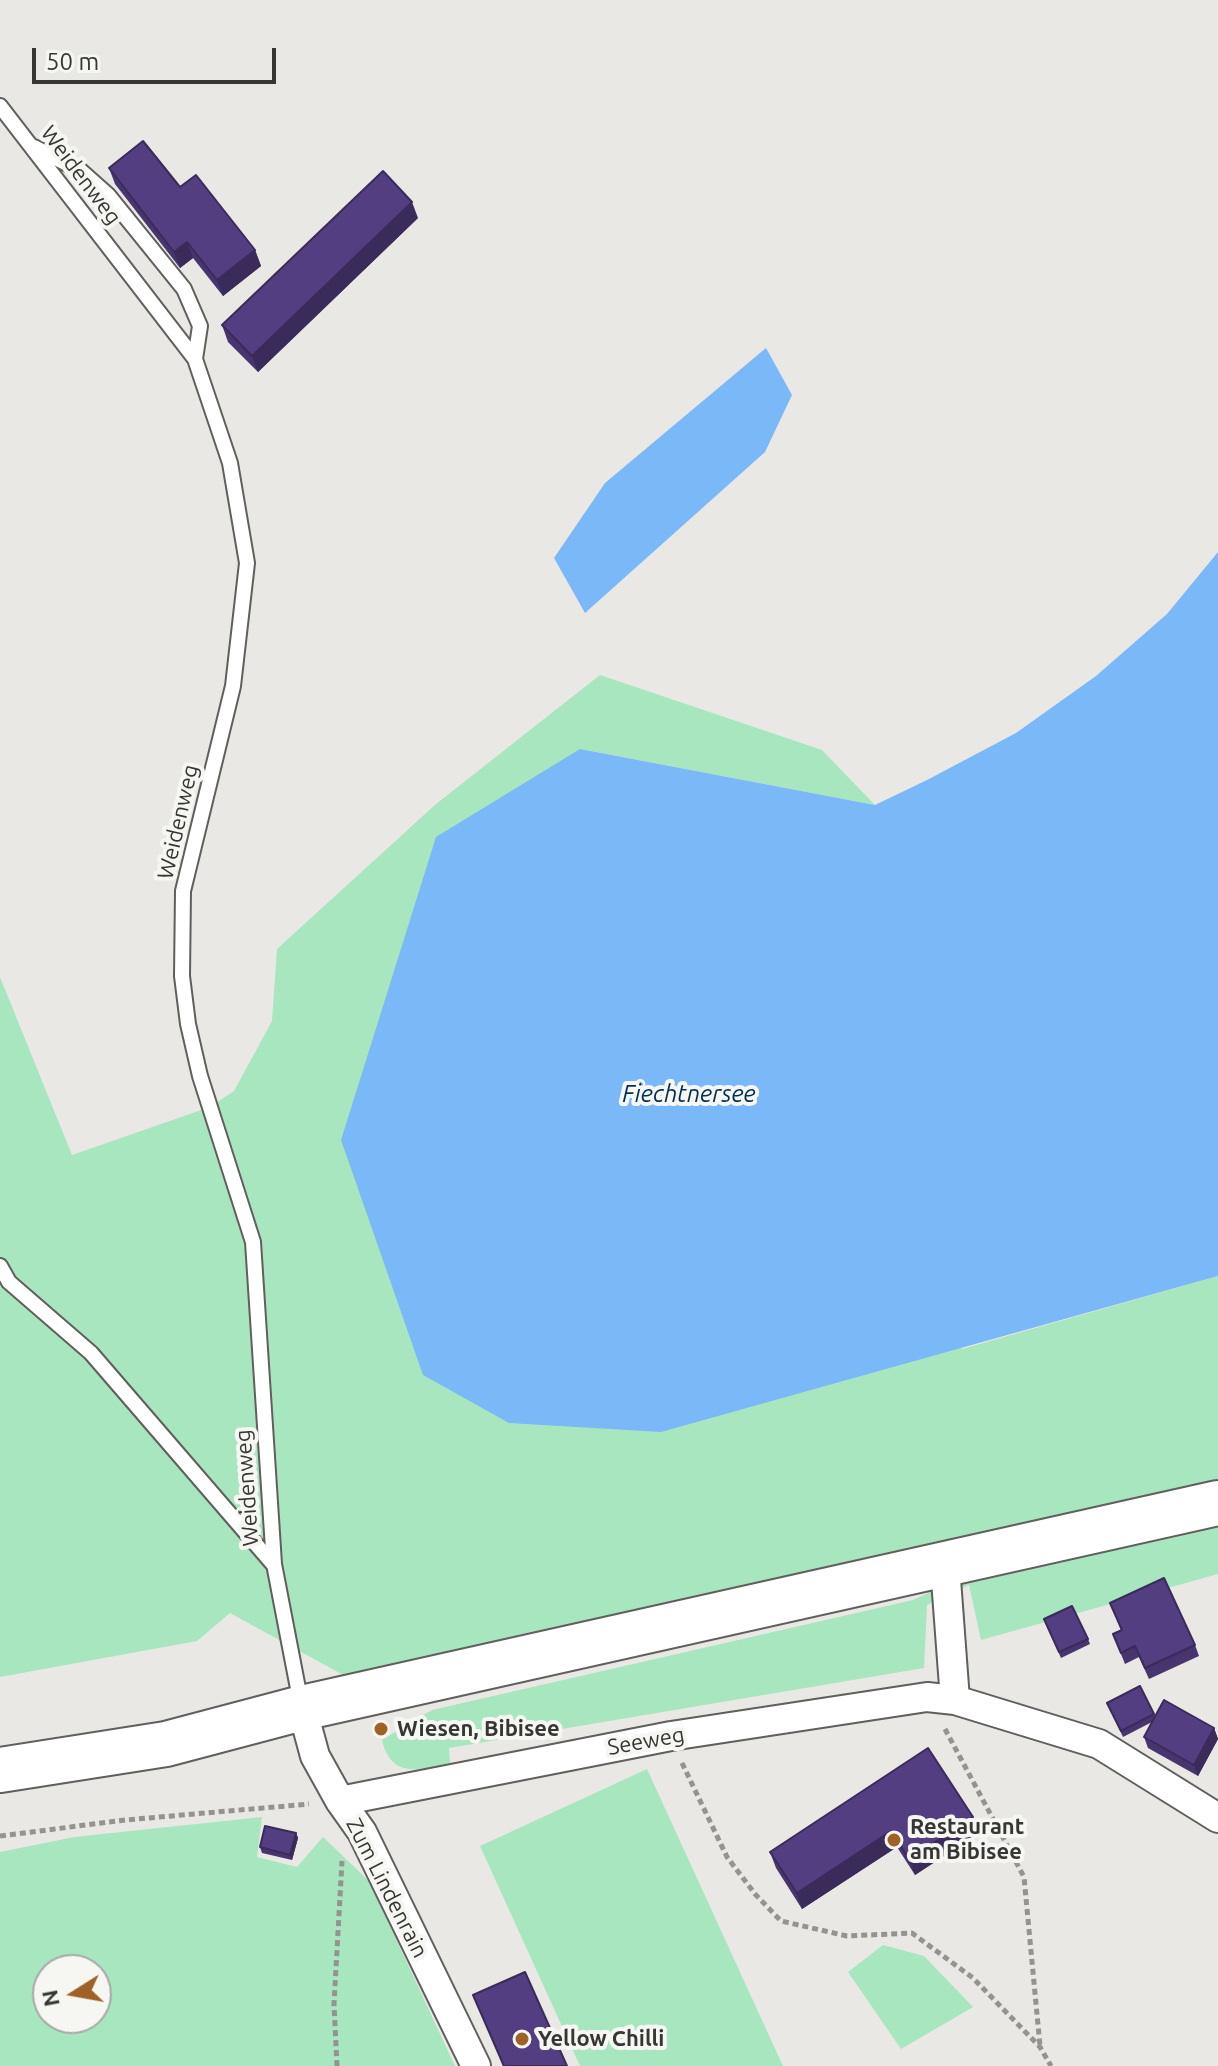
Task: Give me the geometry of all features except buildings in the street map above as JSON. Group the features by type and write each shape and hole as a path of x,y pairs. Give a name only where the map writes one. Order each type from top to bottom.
{"main road":[{"path":"0,1770 166,1744 302,1708 1218,1503"}],"street":[{"path":"941,1698 945,1566"},
{"name":"Seeweg","path":"340,1801 671,1736 941,1698 1099,1744 1218,1818"},
{"name":"Zum Lindenrain","path":"302,1708 315,1756 340,1801 362,1832 476,2066"}],"lane":[{"name":"Weidenweg","path":"0,106 195,359 230,463 247,563 233,686 183,891 182,976 188,1024 200,1076 253,1242 274,1564 302,1708"},
{"path":"30,145 81,171 108,195 184,289 200,326 195,359"},
{"path":"0,1266 9,1282 91,1353 274,1564"}],"path":[{"path":"941,1698 1024,1877 1040,2047"},
{"path":"671,1736 697,1798 727,1857 755,1894 781,1921 847,1936 912,1933 973,1978 1040,2047 1051,2066"},
{"path":"0,1836 125,1820 340,1801"},
{"path":"337,2066 334,2004 343,1852 362,1832"}],"green space":[{"path":"600,675 822,750 875,805 580,749 962,1349 1218,1276 1218,1574 981,1640 969,1585 927,1605 924,1668 449,1748 450,1763 417,1769 408,1769 392,1761 382,1740 432,1710 913,1600 1119,1503 345,1676 230,1613 197,1641 0,1677 0,977 72,1155 210,1107 234,1091 272,1021 277,949 436,804"},
{"path":"647,1769 783,2066 580,2066 480,1846"},
{"path":"262,1817 257,1857 297,1867 323,1837 369,1881 455,2066 0,2066 0,1852 74,1837"},
{"path":"883,1945 924,1956 973,2007 901,2049 848,1972"}],"water":[{"path":"766,348 792,395 765,452 585,613 554,558 605,483"},
{"name":"Fiechtnersee","path":"1218,552 1218,1276 661,1432 509,1423 423,1375 341,1140 436,837 580,749 875,805 1016,733 1096,676 1167,614"}],"place":[{"name":"Wiesen, Bibisee","path":"381,1729"},
{"name":"Restaurant am Bibisee","path":"894,1840"},
{"name":"Yellow Chilli","path":"522,2039"}]}
